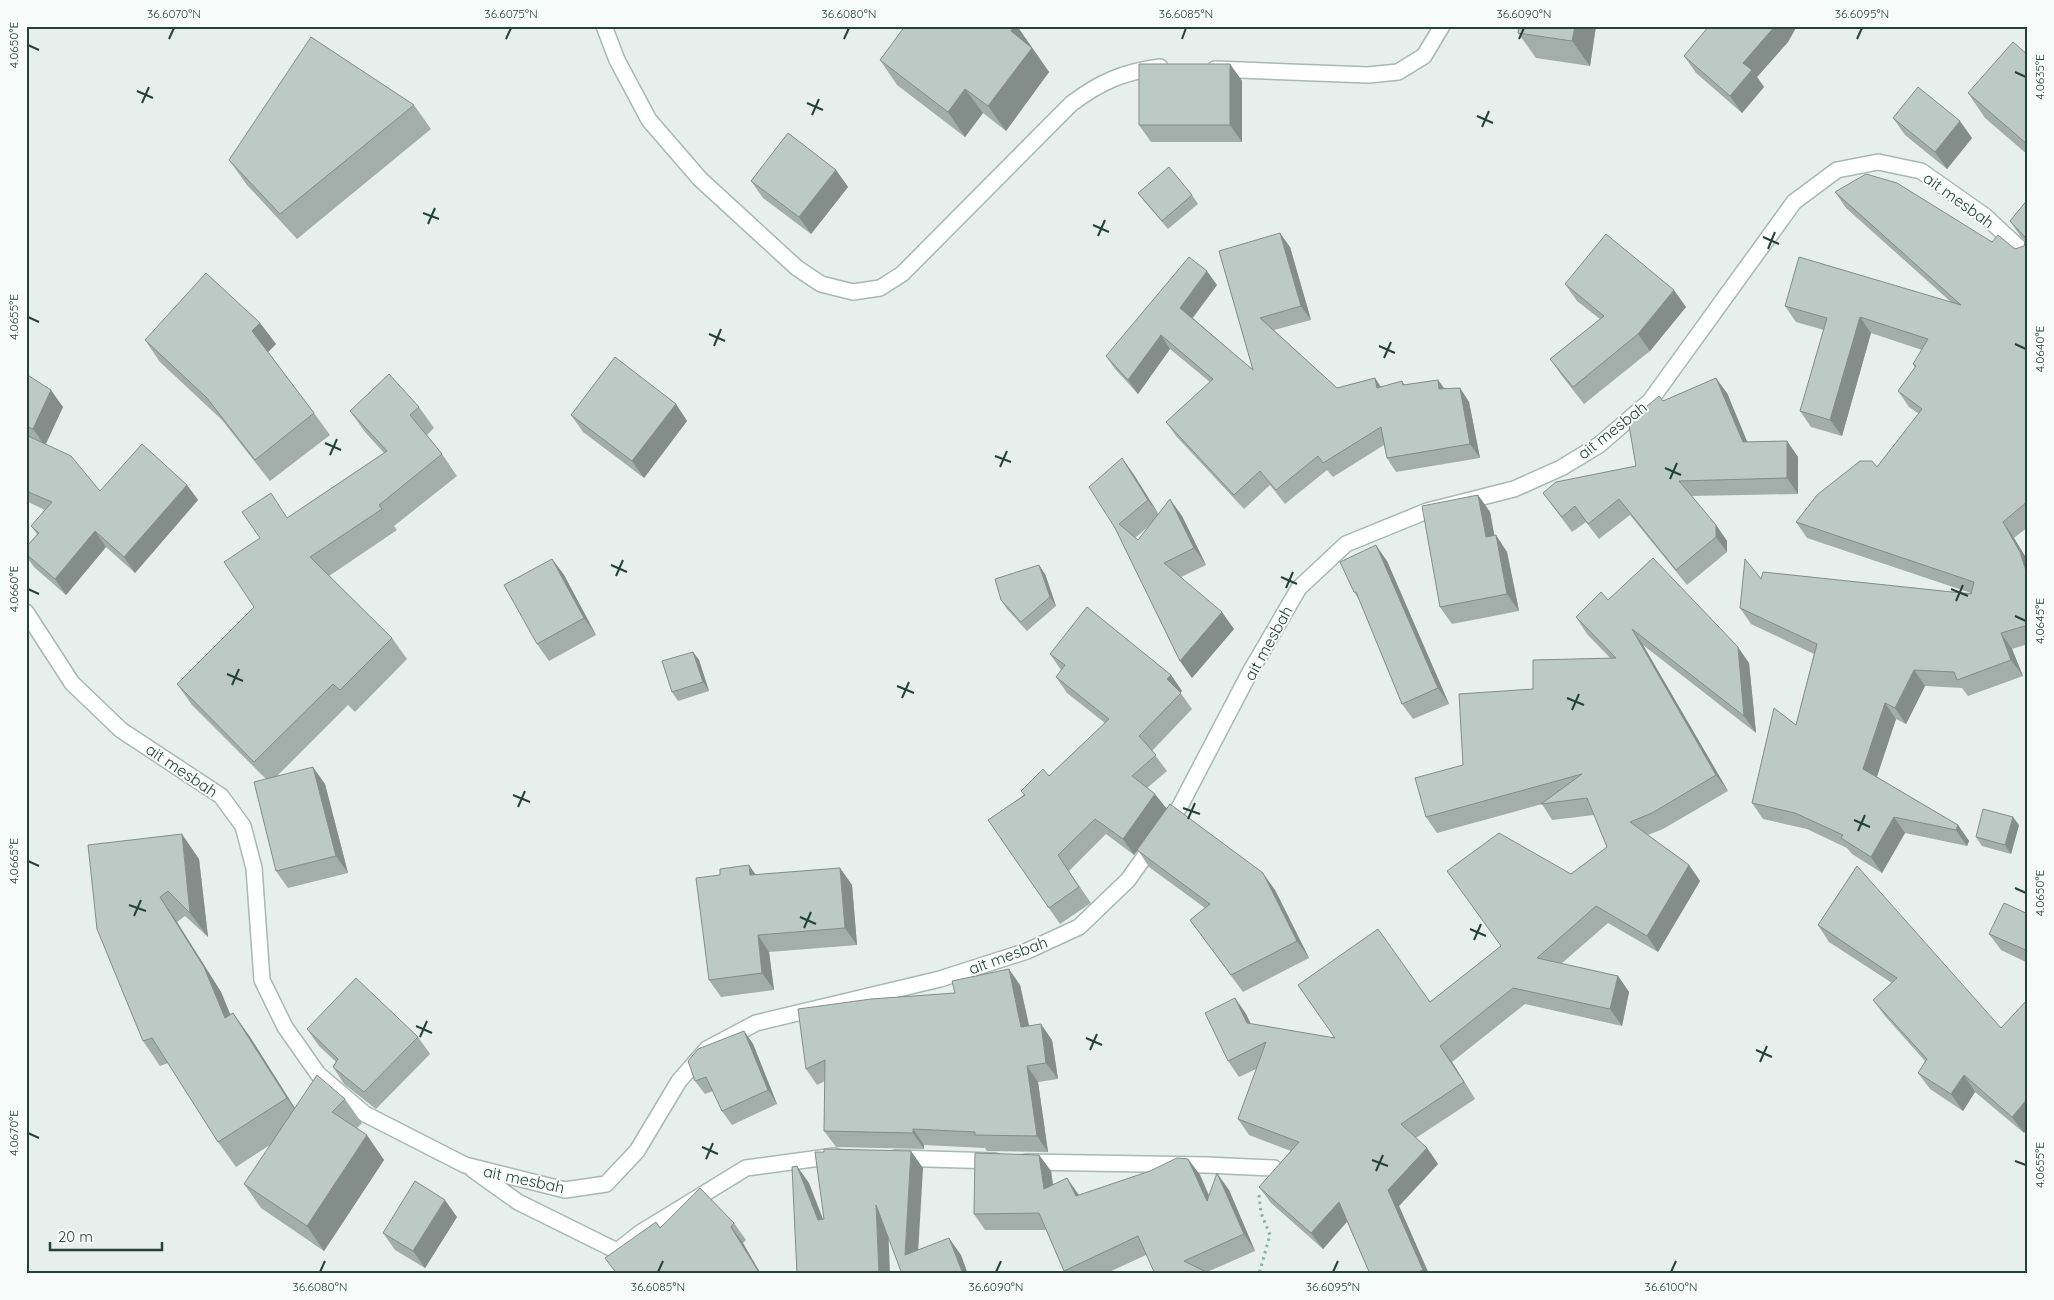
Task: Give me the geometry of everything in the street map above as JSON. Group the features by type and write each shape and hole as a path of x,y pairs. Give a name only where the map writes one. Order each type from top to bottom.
{"street":[{"path":"604,26 617,60 649,120 700,179 797,268 821,284 853,292 880,288 902,274 1071,104 1093,87 1130,71 1172,67"},
{"path":"1201,68 1368,75 1398,72 1424,56 1442,26"},
{"name":"ait mesbah","path":"26,612 72,683 121,730 222,796 243,826 254,868 262,980 285,1027 318,1074 365,1114 465,1165 565,1190 606,1184 638,1151 679,1080 707,1049 756,1023 940,979 1027,951 1079,926 1128,880 1178,808 1250,672 1298,588 1346,544 1427,511 1514,489 1561,468 1599,445 1650,401 1794,202 1837,170 1878,162 1921,171 1985,216 2028,256"},
{"path":"465,1165 518,1202 617,1251 640,1233 746,1168 834,1156 854,1156"},
{"path":"884,1157 1274,1168"}],"path":[{"path":"1256,1167 1261,1213 1270,1235 1259,1274"}],"building":[{"path":"905,26 1014,26 1011,31 1032,48 988,106 965,89 948,112 880,60"},
{"path":"1519,26 1575,26 1572,41 1518,33"},
{"path":"1709,26 1775,26 1743,63 1752,70 1730,96 1684,56"},
{"path":"311,37 414,105 280,214 229,160"},
{"path":"2013,42 2028,55 2028,145 1968,93"},
{"path":"1139,64 1230,64 1230,125 1139,125"},
{"path":"1918,87 1960,121 1935,152 1893,118"},
{"path":"788,133 836,170 799,217 751,181"},
{"path":"1169,167 1192,195 1162,221 1138,193"},
{"path":"1866,174 1897,183 1992,242 1998,235 2015,249 2024,246 2026,238 2010,221 2028,199 2028,501 2003,522 2020,552 2028,577 2028,625 2001,633 2011,660 1957,680 1954,672 1914,670 1895,708 1885,703 1863,769 1958,825 1956,830 1894,817 1871,857 1841,838 1843,835 1795,813 1752,803 1774,708 1796,725 1817,644 1740,608 1745,559 1761,579 1763,572 1971,594 1974,582 1796,522 1817,495 1860,461 1872,461 1877,467 1922,409 1898,391 1916,366 1913,364 1928,339 1860,317 1830,420 1800,411 1827,318 1785,306 1799,257 1961,305 1835,192"},
{"path":"1280,233 1301,306 1260,318 1337,388 1375,378 1377,388 1402,381 1403,385 1438,380 1439,389 1460,388 1470,444 1387,458 1381,427 1323,463 1318,456 1276,490 1260,471 1234,495 1166,422 1213,379 1161,335 1128,380 1106,356 1189,257 1207,271 1180,308 1253,370 1219,251"},
{"path":"1606,234 1674,290 1638,334 1573,387 1550,359 1604,316 1565,284"},
{"path":"206,273 260,323 252,331 314,413 255,460 207,398 145,340"},
{"path":"615,357 676,404 632,461 571,415"},
{"path":"26,374 51,390 33,429 26,426"},
{"path":"389,374 419,407 410,415 442,454 379,505 382,509 310,557 392,638 340,690 333,684 254,762 177,684 254,607 224,562 260,538 242,512 271,493 287,518 387,451 350,411"},
{"path":"1716,378 1743,442 1787,441 1787,478 1679,481 1716,525 1716,537 1676,570 1619,499 1588,524 1575,506 1562,517 1543,493 1556,482 1636,466 1628,420 1659,396 1663,401"},
{"path":"26,435 71,456 100,491 142,444 187,485 124,557 95,531 55,579 26,554 26,547 39,533 31,526 52,502 26,491"},
{"path":"1122,458 1148,500 1119,524 1138,540 1170,499 1194,548 1164,563 1222,612 1180,661 1115,528 1089,487"},
{"path":"1478,495 1486,537 1496,535 1507,594 1440,607 1422,506"},
{"path":"1376,545 1438,688 1402,704 1356,592 1354,592 1340,562"},
{"path":"1653,558 1738,647 1744,716 1632,629 1716,775 1652,813 1630,822 1689,865 1647,936 1596,906 1537,958 1618,976 1610,1009 1513,988 1440,1046 1464,1082 1401,1124 1427,1148 1388,1190 1423,1270 1413,1274 1370,1274 1339,1202 1311,1233 1259,1187 1299,1142 1238,1119 1266,1042 1228,1061 1205,1013 1235,998 1247,1023 1335,1038 1298,985 1378,929 1430,1002 1501,946 1447,871 1499,833 1571,874 1607,847 1587,798 1541,804 1582,774 1426,817 1415,778 1463,765 1459,694 1533,689 1533,660 1616,658 1576,617 1601,592 1608,600"},
{"path":"552,559 584,618 537,644 504,585"},
{"path":"1039,565 1050,597 1021,622 1001,600 995,579"},
{"path":"1087,607 1171,675 1167,679 1181,693 1139,736 1156,755 1132,776 1155,794 1123,839 1095,819 1058,855 1079,887 1049,908 988,820 1025,795 1021,791 1043,769 1049,776 1109,719 1056,677 1065,665 1050,654"},
{"path":"693,652 703,682 672,692 662,661"},
{"path":"313,767 336,856 276,871 254,782"},
{"path":"1170,804 1263,873 1297,941 1231,975 1190,920 1210,904 1137,850"},
{"path":"1983,809 2013,817 2005,845 1976,837"},
{"path":"182,834 190,913 168,891 160,897 204,967 225,1018 233,1013 287,1098 218,1142 152,1038 143,1041 97,929 88,845"},
{"path":"749,865 750,875 840,868 845,928 758,935 762,973 709,980 696,878 720,875 720,869"},
{"path":"1857,866 2001,1028 2028,999 2028,1098 2012,1117 1964,1075 1951,1094 1918,1073 1927,1059 1873,1000 1897,978 1818,925"},
{"path":"2004,903 2028,914 2028,951 1989,934"},
{"path":"1009,969 1021,1027 1041,1024 1046,1063 1027,1066 1037,1136 975,1135 975,1132 913,1129 913,1133 824,1131 825,1060 806,1069 798,1009 871,999 955,993 952,981"},
{"path":"356,978 418,1037 364,1092 333,1067 338,1059 307,1029"},
{"path":"744,1031 768,1090 722,1111 706,1077 695,1081 688,1061 698,1049"},
{"path":"317,1075 345,1099 332,1112 367,1135 307,1226 244,1184"},
{"path":"824,1149 911,1151 905,1255 949,1238 963,1274 902,1274 876,1205 879,1274 797,1274 792,1167 797,1166 818,1220 824,1219 815,1152 824,1152"},
{"path":"975,1153 1039,1155 1044,1189 1067,1178 1076,1196 1150,1171 1177,1158 1188,1159 1207,1201 1217,1173 1244,1234 1184,1261 1210,1274 1155,1274 1138,1236 1064,1271 1039,1213 974,1214"},
{"path":"415,1181 445,1200 413,1251 383,1233"},
{"path":"700,1188 734,1223 731,1227 760,1274 617,1274 605,1258 656,1222 660,1228"}]}
